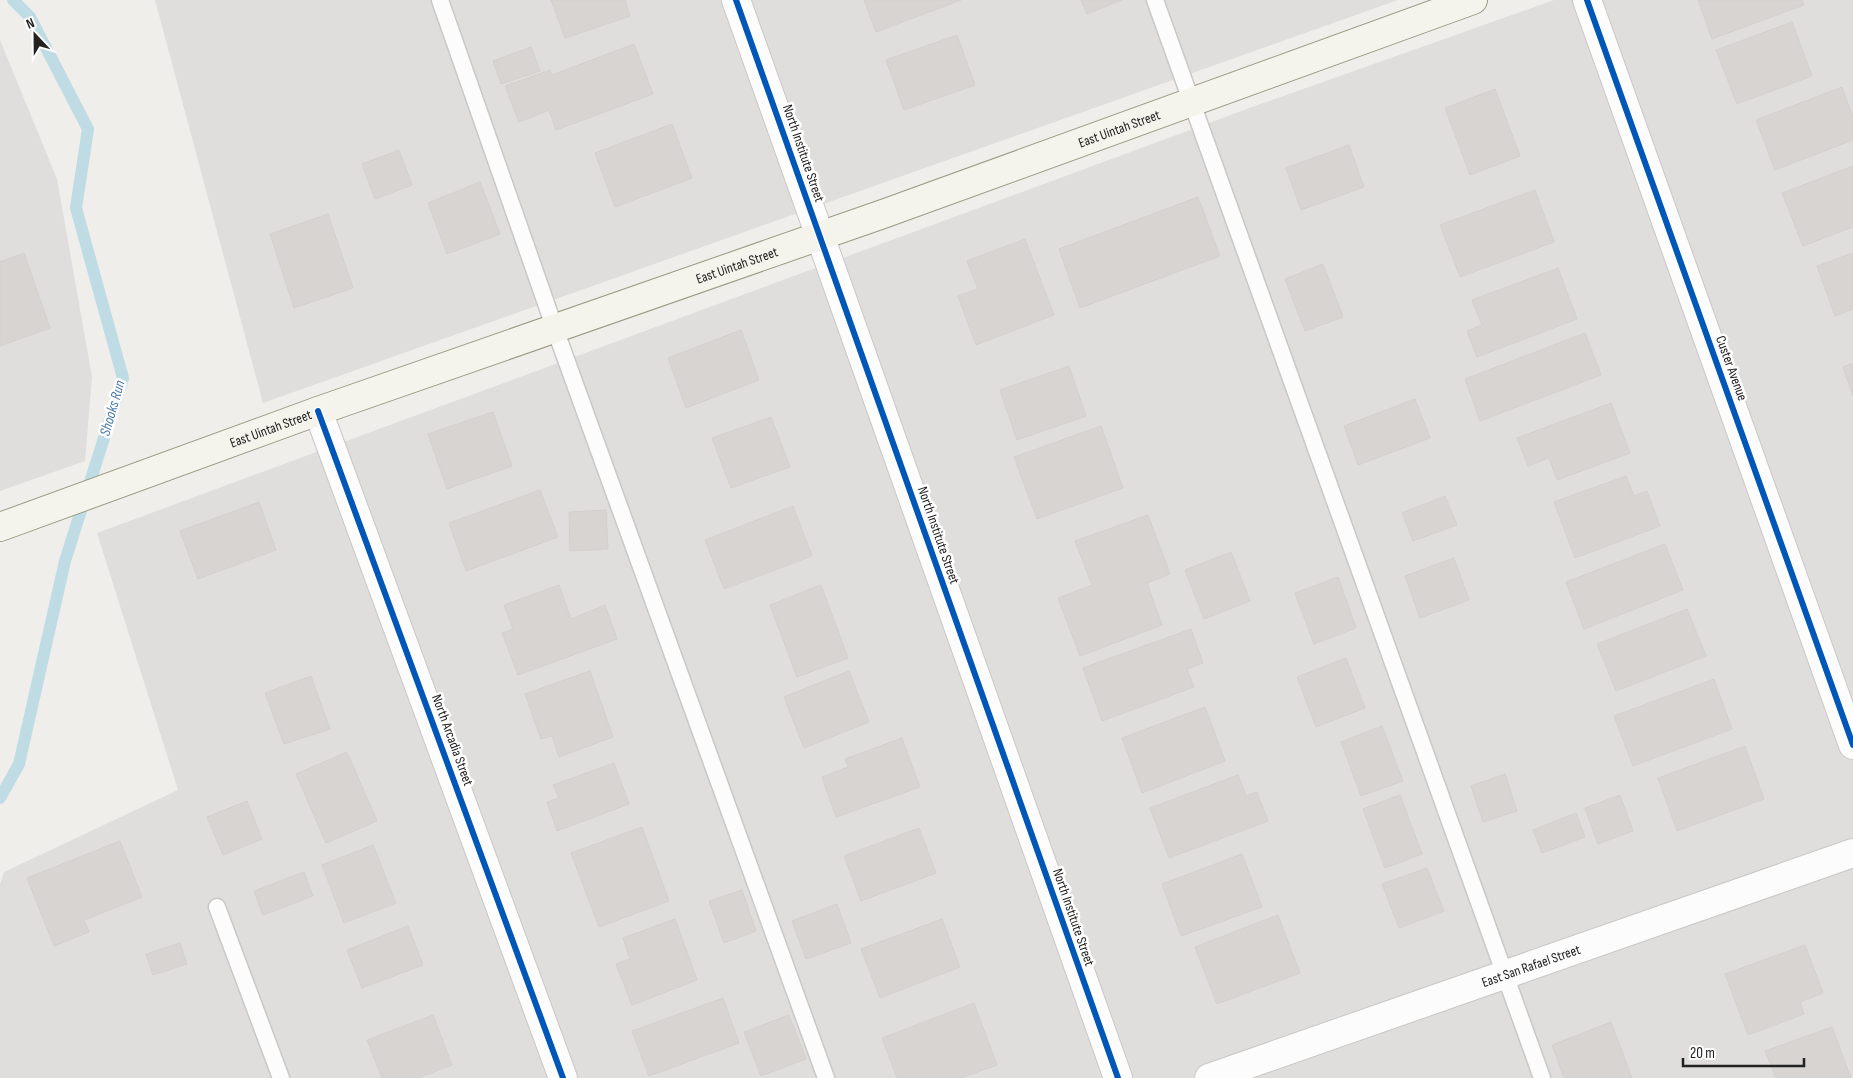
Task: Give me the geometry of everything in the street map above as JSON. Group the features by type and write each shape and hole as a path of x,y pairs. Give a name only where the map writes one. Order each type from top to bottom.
{"main road":[{"name":"East Uintah Street","path":"0,527 318,411 820,236 1473,0"}],"street":[{"name":"North Institute Street","path":"736,0 1118,1078"},
{"name":"Custer Avenue","path":"1588,0 1853,745"},
{"name":"North Arcadia Street","path":"318,411 562,1078"},
{"name":"East San Rafael Street","path":"1209,1078 1853,853"}],"lane":[{"path":"440,0 555,329 826,1078"},
{"path":"1156,0 1542,1078"},
{"path":"217,907 281,1078"}],"shaded area":[{"path":"155,0 1398,0 263,403"},
{"path":"1554,0 1853,0 1853,1078 0,1078 0,884 4,872 178,790 97,533 1255,106"},
{"path":"0,40 57,179 92,377 85,461 0,491"}],"building":[{"path":"551,0 625,0 630,16 565,38"},
{"path":"864,0 961,0 876,32"},
{"path":"1081,0 1122,0 1087,14"},
{"path":"1698,0 1802,0 1804,5 1712,39"},
{"path":"1792,22 1812,76 1737,104 1716,50"},
{"path":"957,35 975,85 904,110 886,60"},
{"path":"634,44 653,94 556,130 549,110 519,122 505,86 550,70 552,75"},
{"path":"531,47 540,71 501,84 493,61"},
{"path":"1842,87 1853,117 1853,140 1775,170 1756,120"},
{"path":"1495,89 1520,156 1470,175 1445,108"},
{"path":"672,124 692,178 615,207 595,153"},
{"path":"1349,145 1364,187 1301,210 1286,168"},
{"path":"399,150 412,185 375,199 362,164"},
{"path":"1853,166 1853,227 1803,246 1782,193"},
{"path":"480,182 500,234 447,254 428,203"},
{"path":"1535,190 1554,242 1460,277 1440,225"},
{"path":"1198,197 1220,256 1080,308 1059,249"},
{"path":"328,214 353,288 294,308 270,234"},
{"path":"1025,239 1054,315 976,345 958,296 978,289 967,261"},
{"path":"24,253 50,328 0,346 0,262"},
{"path":"1853,253 1853,309 1835,316 1817,266"},
{"path":"1323,264 1343,317 1305,331 1285,279"},
{"path":"1558,268 1577,319 1477,357 1467,331 1482,325 1472,300"},
{"path":"741,330 759,380 686,408 668,358"},
{"path":"1585,333 1601,375 1480,421 1465,379"},
{"path":"1853,363 1853,396 1843,367"},
{"path":"1069,366 1086,416 1017,440 1000,390"},
{"path":"1415,399 1430,438 1358,465 1344,426"},
{"path":"1611,403 1630,453 1557,480 1549,458 1528,466 1517,438"},
{"path":"493,412 512,466 447,489 428,434"},
{"path":"771,417 790,467 731,488 712,438"},
{"path":"1101,426 1123,488 1037,519 1014,457"},
{"path":"1626,476 1634,496 1647,491 1660,526 1575,558 1554,502"},
{"path":"540,490 558,537 466,571 449,523"},
{"path":"1445,496 1457,525 1413,541 1402,513"},
{"path":"259,502 276,550 198,579 180,531"},
{"path":"793,506 812,556 724,589 705,540"},
{"path":"606,510 608,549 570,551 569,512"},
{"path":"1148,515 1170,574 1147,583 1162,625 1080,656 1058,598 1092,585 1075,541"},
{"path":"1665,544 1683,590 1584,629 1566,582"},
{"path":"1231,552 1250,601 1204,619 1185,570"},
{"path":"1454,558 1469,600 1420,618 1405,576"},
{"path":"1338,577 1356,628 1314,644 1295,593"},
{"path":"559,585 571,619 605,605 617,639 518,675 502,633 513,629 504,605"},
{"path":"821,585 848,658 797,677 770,605"},
{"path":"1687,609 1706,656 1616,691 1597,644"},
{"path":"1191,629 1203,663 1187,669 1194,687 1102,721 1083,668"},
{"path":"1346,658 1365,708 1316,727 1297,677"},
{"path":"590,671 613,737 559,757 552,736 541,739 525,694"},
{"path":"849,671 869,722 804,748 784,697"},
{"path":"311,676 330,729 284,744 265,693"},
{"path":"1714,679 1732,729 1633,766 1614,716"},
{"path":"1205,707 1225,761 1142,793 1122,738"},
{"path":"1382,726 1403,781 1361,796 1341,742"},
{"path":"902,738 920,787 836,817 822,777 848,767 845,759"},
{"path":"1745,746 1764,799 1677,831 1658,778"},
{"path":"347,752 377,821 326,843 296,774"},
{"path":"614,763 629,804 557,831 547,802 559,798 553,785"},
{"path":"1505,774 1517,811 1483,822 1471,786"},
{"path":"1238,775 1246,796 1257,792 1268,821 1169,858 1150,808"},
{"path":"1400,795 1422,854 1385,868 1363,809"},
{"path":"1620,795 1633,831 1598,844 1585,808"},
{"path":"247,801 262,839 223,855 207,817"},
{"path":"1576,813 1585,837 1542,853 1533,830"},
{"path":"642,827 669,901 599,927 571,853"},
{"path":"919,828 936,873 861,901 844,856"},
{"path":"120,841 142,897 84,920 89,932 54,946 27,878"},
{"path":"373,845 396,903 344,923 322,865"},
{"path":"1242,854 1262,907 1181,936 1162,884"},
{"path":"1427,868 1444,911 1399,928 1382,884"},
{"path":"304,872 313,896 263,915 254,891"},
{"path":"742,890 756,931 724,943 709,901"},
{"path":"837,904 851,943 806,959 792,921"},
{"path":"1278,915 1300,973 1217,1004 1195,947"},
{"path":"675,919 697,980 632,1005 616,964 630,959 623,938"},
{"path":"942,919 960,967 880,998 861,949"},
{"path":"408,926 423,965 362,988 347,950"},
{"path":"180,943 187,964 153,975 146,954"},
{"path":"1805,945 1823,993 1800,1002 1804,1014 1748,1035 1725,974"},
{"path":"723,998 739,1043 649,1076 632,1031"},
{"path":"974,1003 997,1065 961,1078 897,1078 882,1038"},
{"path":"433,1015 452,1065 418,1078 382,1078 367,1040"},
{"path":"789,1015 806,1059 761,1076 744,1032"},
{"path":"1611,1022 1632,1078 1564,1078 1552,1045"},
{"path":"1832,1027 1851,1078 1776,1078 1765,1051"}],"waterway":[{"name":"Shooks Run","path":"0,798 19,764 65,561 123,378 76,208 88,129 30,17 13,0"}],"cycle path":[{"path":"736,0 1118,1078"},
{"path":"1587,0 1853,745"},
{"path":"318,411 563,1078"}]}
